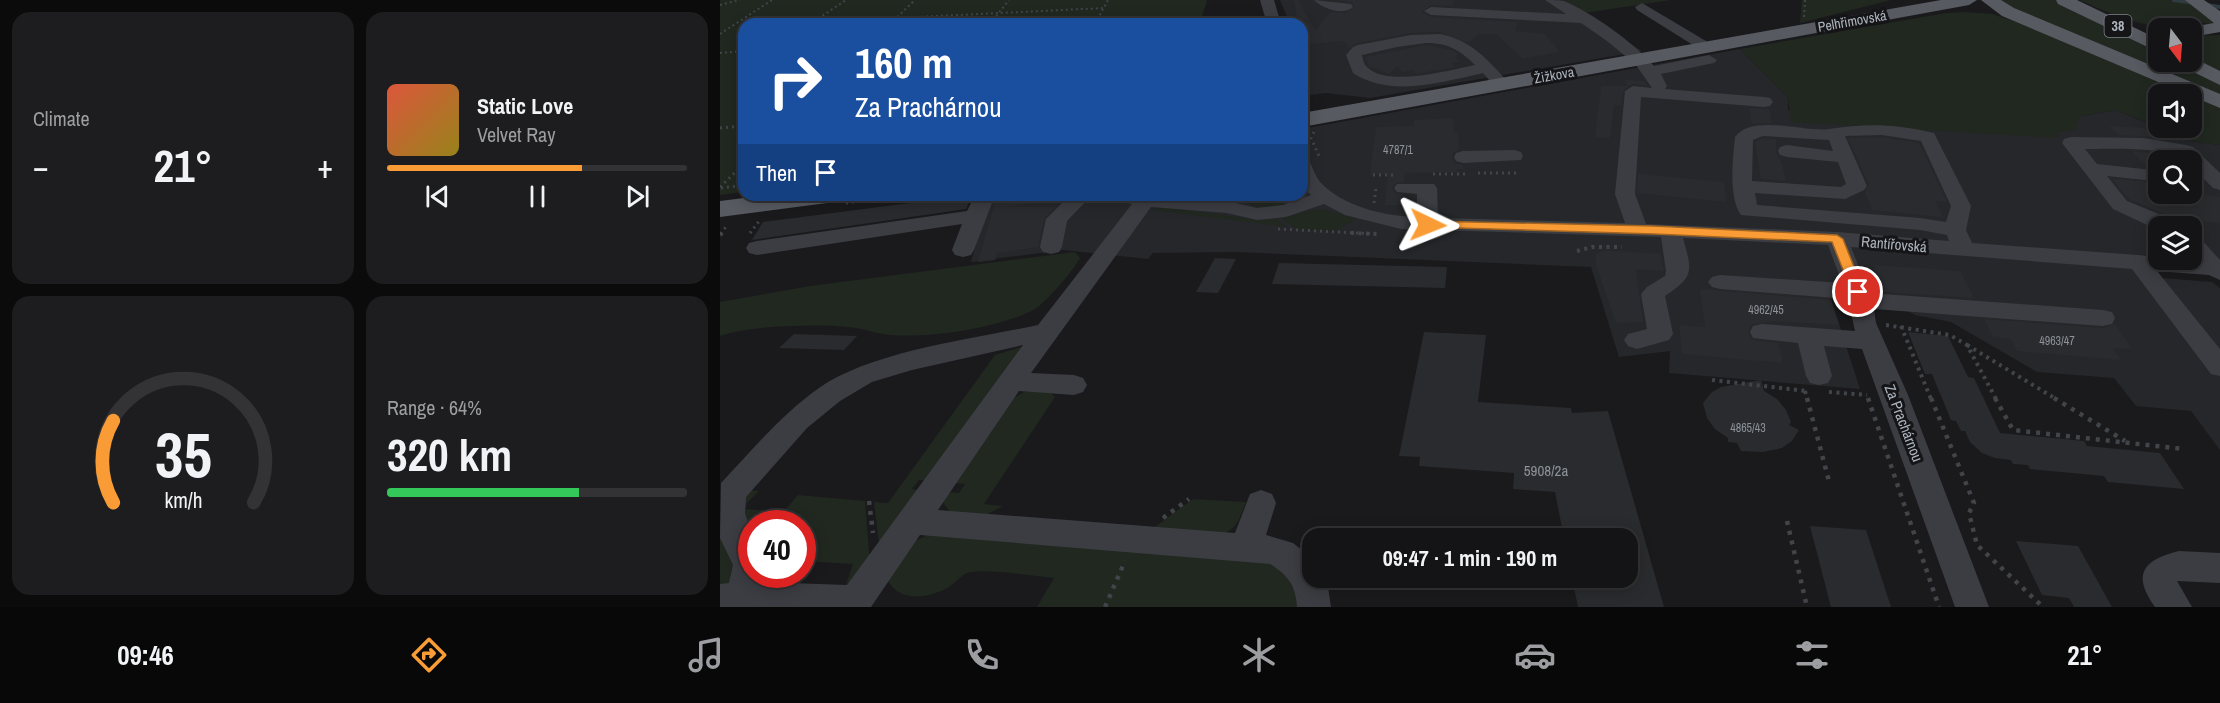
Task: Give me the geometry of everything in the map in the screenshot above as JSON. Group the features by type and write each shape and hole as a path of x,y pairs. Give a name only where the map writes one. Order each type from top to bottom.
{"main road":[{"name":"Pelhřimovská","path":"1805,26 1938,3 1969,0"},
{"path":"1989,0 2001,9 2220,102"},
{"path":"1938,3 1991,11 2034,23"},
{"path":"2075,3 2119,20 2148,27"},
{"name":"38","path":"2075,3 2148,41"},
{"name":"Žižkova","path":"1311,124 1502,85 1651,72 1805,26"},
{"path":"2202,69 2220,79"},
{"path":"720,209 781,201"}],"street":[{"path":"1267,0 1272,18"},
{"path":"1321,0 1329,5 1346,7"},
{"path":"1464,12 1473,0"},
{"path":"1552,0 1584,19 1651,72"},
{"path":"1642,7 1708,54"},
{"path":"1431,11 1584,19"},
{"path":"1485,68 1405,82 1383,81 1366,76 1354,63 1354,55 1358,50 1440,38 1461,45 1485,68 1502,85"},
{"path":"1633,238 1625,195 1633,91 1764,102"},
{"path":"1847,129 1916,134 1928,137 1961,206 1960,239 1920,224 1748,211 1743,186 1742,142 1749,134 1770,131 1836,135 1836,132 1847,129"},
{"path":"1743,186 1845,193 1857,186 1836,135"},
{"path":"2148,217 2120,205 2071,143 2144,144 2186,151 2220,184"},
{"path":"1787,151 1845,157"},
{"path":"1462,157 1515,164"},
{"path":"2091,169 2145,174"},
{"name":"Rantířovská","path":"1308,180 1324,197 1352,211 1373,218 1428,225 1633,238 1670,231 1837,239 1960,239 2219,270"},
{"path":"1400,181 1428,188 1428,225"},
{"path":"1228,201 1257,214 1274,213 1302,206 1324,197"},
{"path":"963,250 982,201"},
{"path":"1051,247 1057,219 1076,201"},
{"path":"1046,332 910,361 863,375 830,394 797,422 732,492 728,507 728,522 750,564 731,598 853,604 1010,381 1144,201"},
{"path":"757,248 975,216"},
{"path":"1636,340 1660,334 1653,294 1673,281 1677,276 1678,268 1670,231"},
{"name":"Za Prachárnou","path":"1837,239 1972,607"},
{"path":"2202,253 2219,270"},
{"path":"2138,262 2220,367"},
{"path":"1720,282 1864,314 2103,318"},
{"path":"1762,332 1809,336 1864,314"},
{"path":"1809,336 1816,387"},
{"path":"1010,381 1074,385"},
{"path":"1246,546 1261,503"},
{"path":"912,521 1246,546 1272,550 1285,554 1306,574 1313,589 1314,607"},
{"path":"2175,607 2159,585 2158,576 2164,569 2187,565 2220,568"}],"path":[{"path":"720,5 740,0"},
{"path":"744,18 771,0"},
{"path":"819,18 846,0"},
{"path":"896,18 915,0"},
{"path":"994,18 1009,0"},
{"path":"1098,18 1108,0"},
{"path":"1805,0 1805,26"},
{"path":"896,18 1104,8"},
{"path":"720,34 738,22"},
{"path":"720,53 738,52"},
{"path":"1311,124 1314,132 1311,138 1324,166"},
{"path":"720,128 738,126"},
{"path":"1433,174 1515,164"},
{"path":"720,187 738,170"},
{"path":"1373,175 1400,181"},
{"path":"720,187 738,186"},
{"path":"1368,205 1373,206"},
{"path":"1337,233 1352,226"},
{"path":"1296,231 1375,234"},
{"path":"1577,251 1633,238"},
{"path":"1864,314 1901,326 1950,335 2127,443"},
{"path":"1901,326 1974,503 1969,513 1977,545 2043,607"},
{"path":"1967,345 2013,430 2183,449"},
{"path":"1712,380 1816,387 1867,395"},
{"path":"1816,387 1830,485"},
{"path":"1787,521 1808,607"},
{"path":"1105,607 1136,538"}],"shaded area":[{"path":"720,0 1207,0 1202,18 738,18 738,193 720,195"},
{"path":"1280,0 1564,0 1642,51 1370,98 1326,93 1308,95 1308,18 1288,18"},
{"path":"1564,0 1671,0 1584,13"},
{"path":"1802,0 1891,0 1800,23"},
{"path":"2001,0 2056,0 2148,46 2148,69 2005,8"},
{"path":"2080,0 2186,0 2214,22 2213,25 2202,22 2202,18 2148,18 2148,25"},
{"path":"1946,13 1992,14 2166,84 2148,84 2148,123 2116,110 2081,116 2074,130 2055,133 2059,138 1791,122 1788,98 1740,49"},
{"path":"2220,35 2220,74 2202,64 2202,36"},
{"path":"1740,49 1788,98 1788,110 2058,137 2055,133 2081,116 2116,110 2148,123 2148,138 2183,138 2220,145 2220,261 2202,259 2202,216 2148,216 2148,255 2145,255 2148,259 2148,270 2156,270 2162,278 2212,282 2220,288 2220,450 2191,411 2136,406 2114,378 2037,372 1951,322 1915,315 1896,304 1831,299 1860,389 1669,373 1670,351 1619,357 1591,267 1236,252 1153,253 1148,259 1063,250 971,262 988,201 1308,201 1308,128"},
{"path":"2156,72 2198,72 2220,84 2220,99 2202,91 2202,84 2185,84"},
{"path":"2202,99 2220,107 2220,145 2183,138 2202,138"},
{"path":"1248,201 1290,201 1267,207"},
{"path":"1159,207 1260,220 1277,219 1287,227 1152,210"},
{"path":"1320,209 1357,219 1335,231 1296,229 1281,218"},
{"path":"1075,252 1080,258 1077,263 1040,305 1020,316 982,327 939,334 899,335 843,326 807,325 749,329 720,336 720,302 810,286"},
{"path":"1021,347 1024,350 931,481 919,480 912,489 924,491 880,552 874,502 888,503 995,355"},
{"path":"1049,391 1055,397 984,504 1003,506 986,515 950,512 942,501 946,492 959,493 965,484 951,483 1009,401 1024,392"},
{"path":"747,490 759,491 747,503 745,509 758,510 738,510 736,504"},
{"path":"798,495 865,501 870,564 846,585 853,564 816,562 816,510 785,510"},
{"path":"1193,499 1246,502 1232,529 1222,534 1155,527"},
{"path":"720,521 738,556 738,573 730,585 720,587"},
{"path":"930,534 1267,559 1292,577 1300,607 1037,607 1054,578 990,571 968,572 949,587 925,596 900,593 888,581 915,541"}],"building":[{"path":"1294,0 1298,0 1308,18 1297,18"},
{"path":"1338,0 1452,0 1454,2 1452,6 1431,5 1422,12 1431,17 1518,22 1515,31 1545,34 1560,52 1523,59 1496,34 1478,34 1469,43 1440,32 1411,33 1358,43 1349,48 1344,41 1308,45 1308,18 1315,31 1330,12 1345,13 1355,7 1351,2"},
{"path":"1426,45 1452,50 1458,54 1455,57 1460,62 1451,63 1455,67 1416,74 1413,70 1402,72 1397,66 1389,74 1369,66 1365,57"},
{"path":"1626,80 1644,81 1647,85 1633,84 1624,89 1621,105 1614,105 1610,138 1595,137 1601,86 1627,86"},
{"path":"1749,108 1769,109 1772,123 1752,124"},
{"path":"1453,118 1454,133 1458,133 1459,149 1461,149 1454,152 1452,158 1455,163 1463,165 1463,169 1457,169 1457,172 1405,173 1404,182 1397,182 1392,188 1395,193 1403,195 1402,205 1385,205 1388,174 1370,174 1376,127 1414,126 1414,120"},
{"path":"2109,126 2144,128 2148,132 2148,137 2118,135"},
{"path":"1882,137 1919,143 1947,202 1936,201 1943,217 1872,210 1865,192 1869,185 1848,138"},
{"path":"1763,138 1776,139 1776,152 1786,181 1761,179 1755,142"},
{"path":"2132,151 2148,153 2148,168"},
{"path":"1638,174 1724,182 1726,202 1637,193"},
{"path":"2112,179 2148,181 2148,204 2202,204 2202,193 2220,197 2220,223 2202,222 2202,216 2169,216 2129,199"},
{"path":"926,201 969,201 966,209 752,240 763,222"},
{"path":"995,201 1027,201 1027,204 1010,207 1055,207 1044,219 1038,247 997,253 995,260 978,262"},
{"path":"1603,250 1661,254 1664,271 1636,269 1643,322 1616,323 1596,265 1596,254"},
{"path":"1215,258 1236,259 1218,293 1196,292"},
{"path":"1279,263 1447,267 1445,288 1272,284"},
{"path":"1874,265 1960,271 1974,298 1884,292"},
{"path":"1700,289 1831,300 1839,325 1773,321 1751,325 1748,333 1753,340 1778,343 1783,363 1682,354 1679,325 1705,327"},
{"path":"1984,319 2103,328 2115,324 2132,349 2113,348 2121,360 2017,351 2011,339 1993,337"},
{"path":"1424,332 1486,335 1478,402 1571,408 1572,413 1608,411 1664,607 1578,607 1574,588 1638,588 1638,528 1562,528 1555,492 1513,489 1514,473 1419,466 1420,457 1399,456"},
{"path":"1908,332 1948,336 1968,377 1974,378 2000,433 2084,441 2087,446 2160,453 2184,489 2108,482 2104,476 2030,469 2028,465 2013,464 2011,460 1995,458 1982,453 1970,442 1965,431 1961,431 1956,421 1951,420 1932,374 1925,374"},
{"path":"794,334 857,336 844,350 779,348"},
{"path":"1761,380 1764,391 1777,399 1786,410 1791,422 1789,425 1799,430 1792,441 1782,448 1763,452 1741,451 1737,443 1728,442 1728,438 1715,429 1707,418 1703,403 1712,392 1721,387"},
{"path":"1810,526 1866,530 1891,607 1831,607"},
{"path":"2016,541 2078,546 2112,607 2074,607 2069,598 2042,595"}],"waterway":[{"path":"2174,0 2196,3"},
{"path":"2206,5 2220,7"}],"route":[{"path":"1428,225 1654,230 1837,239 1858,292"}]}
